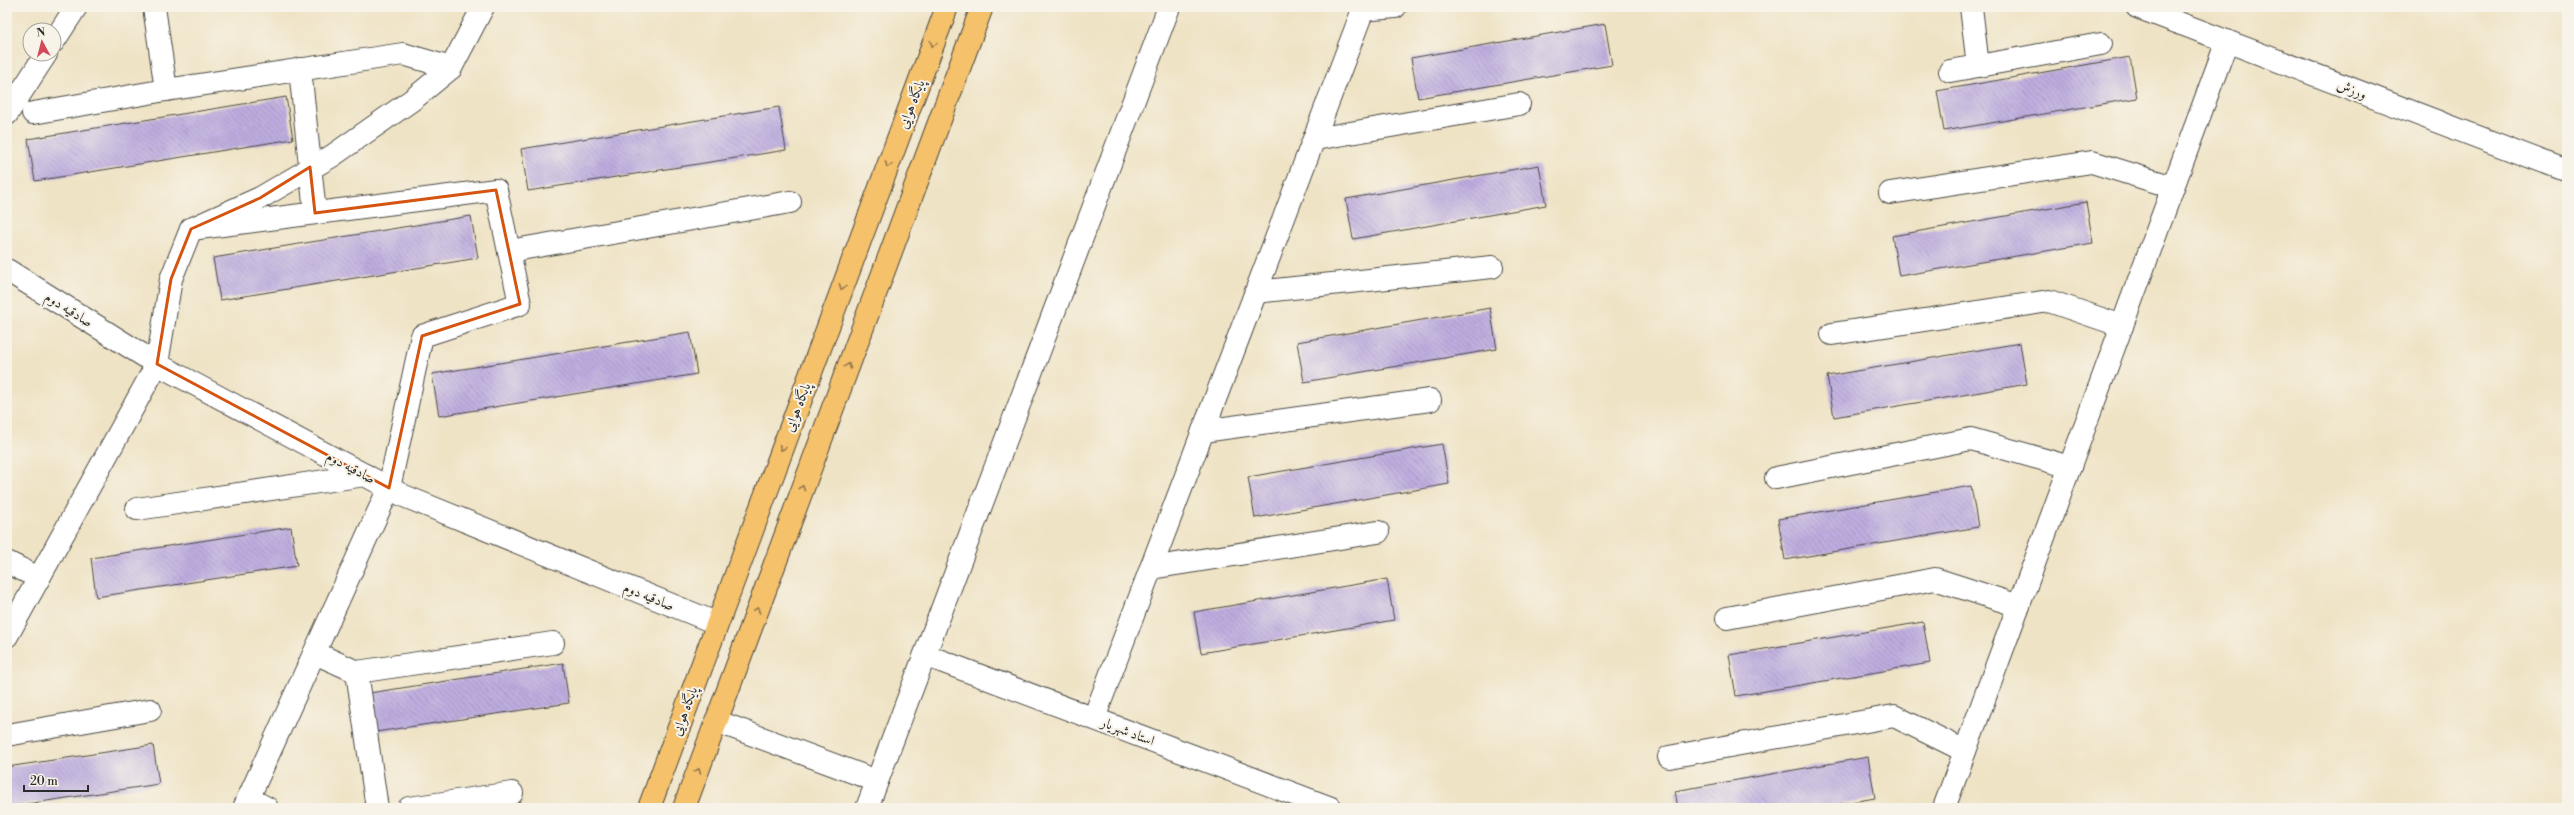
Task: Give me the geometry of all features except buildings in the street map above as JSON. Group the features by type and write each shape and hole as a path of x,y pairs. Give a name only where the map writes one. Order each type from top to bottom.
{"main road":[{"name":"پایگاه هوایی","path":"648,808 947,7"},
{"path":"684,808 982,7"},
{"path":"716,623 747,636"}],"street":[{"path":"62,29 76,7"},
{"path":"154,7 166,90"},
{"path":"7,636 157,364 171,278 191,229 260,198 332,156 412,100 451,68 483,7"},
{"path":"867,808 1169,7"},
{"path":"1094,718 1364,9 1395,7"},
{"path":"1971,7 1978,66"},
{"name":"ورزش","path":"2137,7 2567,171"},
{"path":"1944,808 2227,41"},
{"path":"1950,71 2101,44"},
{"path":"33,113 166,90 403,54 451,68"},
{"path":"7,114 41,62"},
{"path":"300,69 315,213"},
{"path":"1314,139 1519,104"},
{"path":"1890,193 2092,162 2173,187"},
{"path":"191,229 496,190 520,304 422,336 389,488 314,653 253,805"},
{"path":"509,251 790,202"},
{"path":"1256,292 1492,267"},
{"name":"صادقیه دوم","path":"7,270 157,364 389,488 716,623"},
{"path":"1832,334 2049,301 2122,326"},
{"path":"1203,431 1430,400"},
{"path":"1776,478 1970,439 2070,467"},
{"path":"137,509 365,475"},
{"path":"1151,568 1378,532"},
{"path":"7,562 39,578"},
{"path":"1727,618 1935,579 2019,606"},
{"path":"314,653 357,672 553,642"},
{"name":"استاد شهریار","path":"925,655 1331,808"},
{"path":"357,672 377,808"},
{"path":"7,735 150,710"},
{"path":"1669,757 1894,716 1965,751"},
{"path":"716,721 877,781"},
{"path":"410,808 512,793"}],"highlighted area":[{"path":"310,167 315,213 496,190 520,304 422,336 389,488 157,364 171,279 191,229 260,198"}]}
